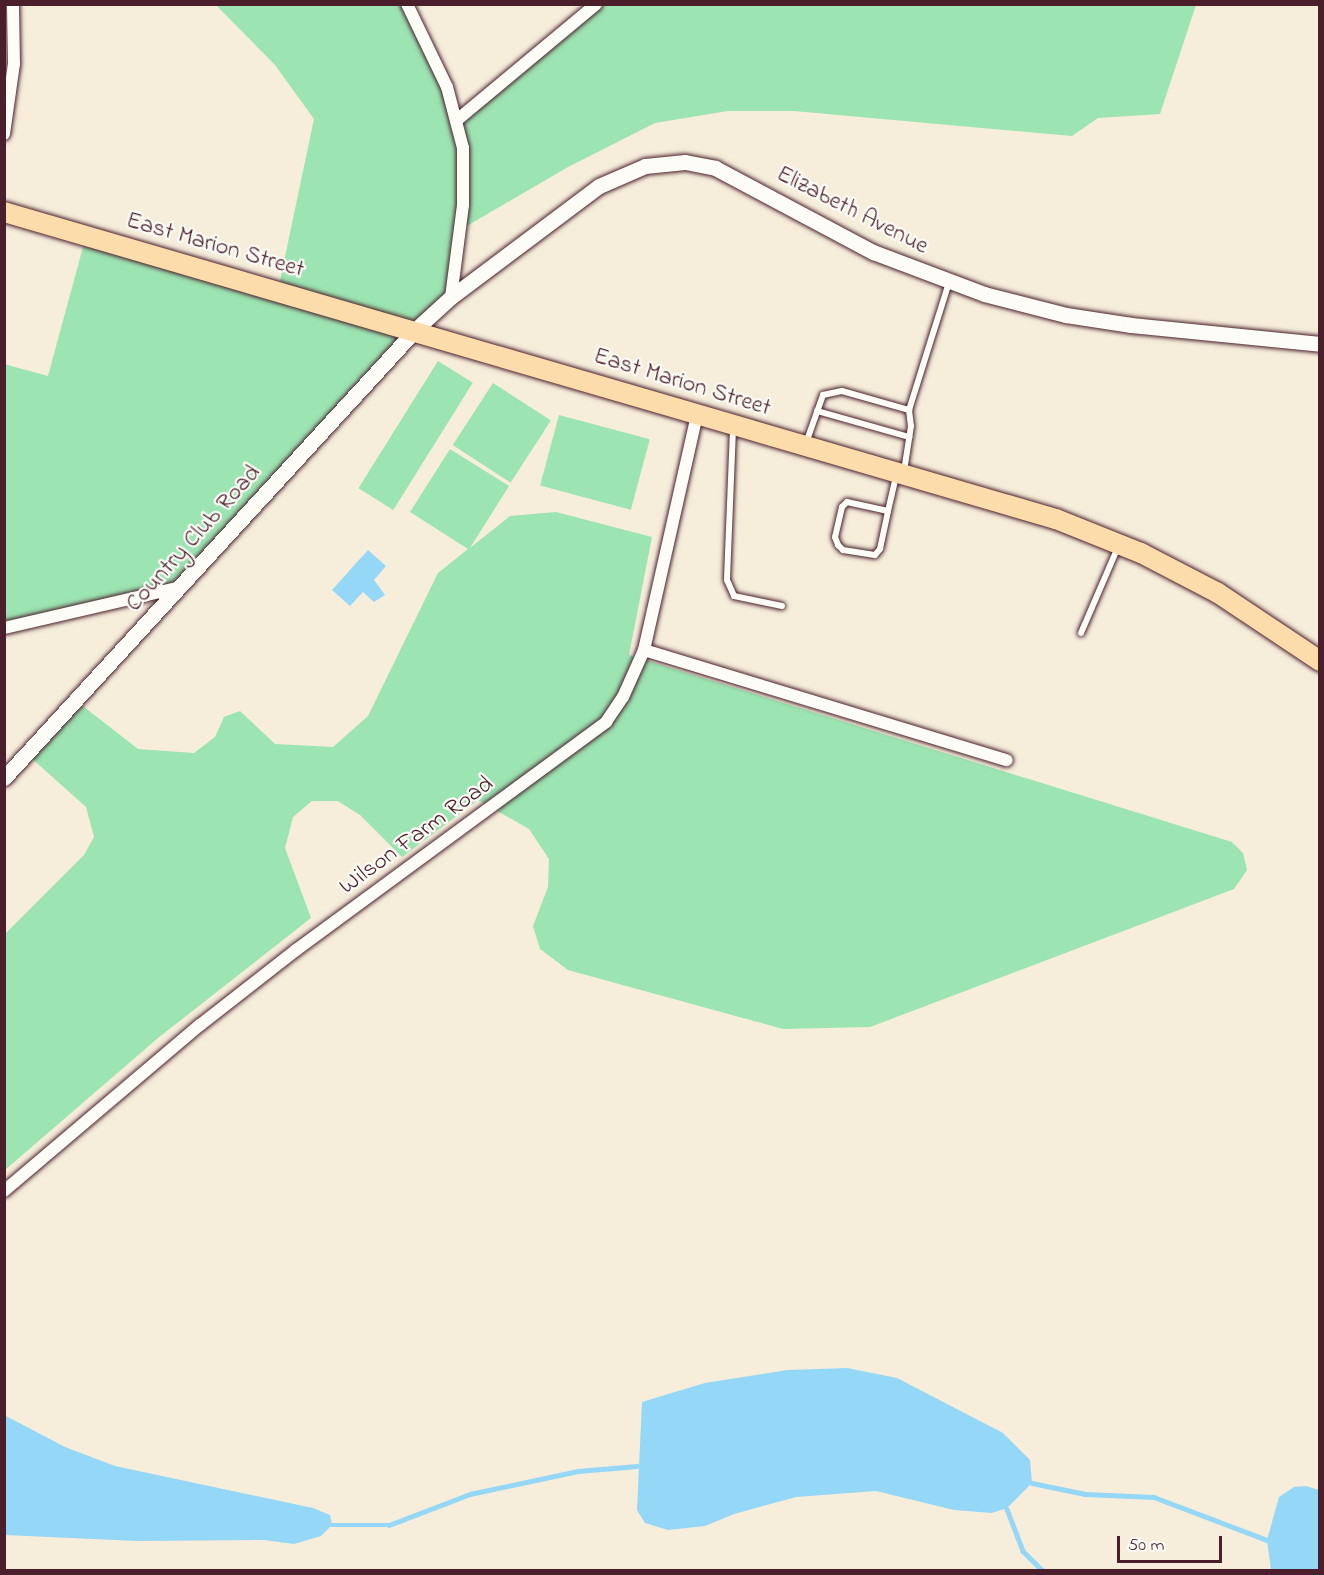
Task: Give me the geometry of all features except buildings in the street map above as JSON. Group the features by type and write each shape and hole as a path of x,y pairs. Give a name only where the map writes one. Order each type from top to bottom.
{"main road":[{"name":"East Marion Street","path":"4,212 416,329 697,415 1050,517 1120,544 1218,593 1320,661"}],"street":[{"path":"4,134 14,64 13,4"},
{"path":"407,4 447,87 463,148 464,205 451,297"},
{"path":"457,120 596,4"},
{"name":"Elizabeth Avenue","path":"416,329 451,297 598,186 645,166 675,162 705,165 734,176 873,252 949,282 1066,315 1320,344"},
{"name":"Country Club Road","path":"4,777 416,329"},
{"name":"Wilson Farm Road","path":"4,1191 200,1025 296,950 592,736 623,697 644,650 697,415"},
{"path":"4,628 181,587"},
{"path":"644,650 1007,760"}],"lane":[{"path":"888,511 847,502 842,507 835,537 838,545 843,550 875,555 900,474 909,437 909,410 949,282"},
{"path":"804,446 823,395 833,390 909,410"},
{"path":"817,411 909,437"},
{"path":"733,425 728,580 734,596 782,606"},
{"path":"1081,633 1120,544"}],"green space":[{"path":"216,5 407,5 457,120 596,5 1196,5 1160,114 1098,118 1072,136 794,111 728,111 655,123 568,167 460,230 451,297 181,587 5,628 4,364 48,376 86,236 278,290 314,119 275,65"},
{"path":"438,361 473,383 393,510 359,488"},
{"path":"493,383 551,421 511,483 453,445"},
{"path":"559,415 650,439 631,510 540,486"},
{"path":"450,449 509,486 470,548 510,516 556,512 652,537 629,655 1232,842 1243,853 1247,870 1234,889 870,1027 783,1029 568,970 540,949 533,926 548,887 549,859 529,829 478,800 402,857 360,815 338,801 312,801 293,817 285,848 311,918 158,1038 5,1170 5,934 84,855 94,837 86,807 29,756 79,703 138,749 194,753 215,737 224,717 240,711 275,744 333,747 368,716 438,573 468,549 410,512"}],"water":[{"path":"368,550 386,566 374,580 385,595 374,602 363,592 350,606 332,590"},
{"path":"847,1368 897,1378 1003,1433 1030,1460 1032,1483 1007,1508 992,1513 954,1510 876,1491 796,1497 734,1514 705,1526 668,1530 645,1523 637,1510 642,1402 705,1383 788,1370"},
{"path":"4,1415 65,1447 115,1466 313,1508 330,1515 332,1525 321,1536 294,1544 264,1540 138,1541 5,1535"},
{"path":"1306,1486 1319,1490 1319,1570 1271,1570 1267,1540 1279,1497 1294,1487"}],"waterway":[{"path":"332,1525 389,1525 470,1494 578,1471 637,1466"},
{"path":"1032,1483 1085,1494 1154,1497 1267,1540"},
{"path":"1007,1509 1023,1551 1042,1570"}]}
